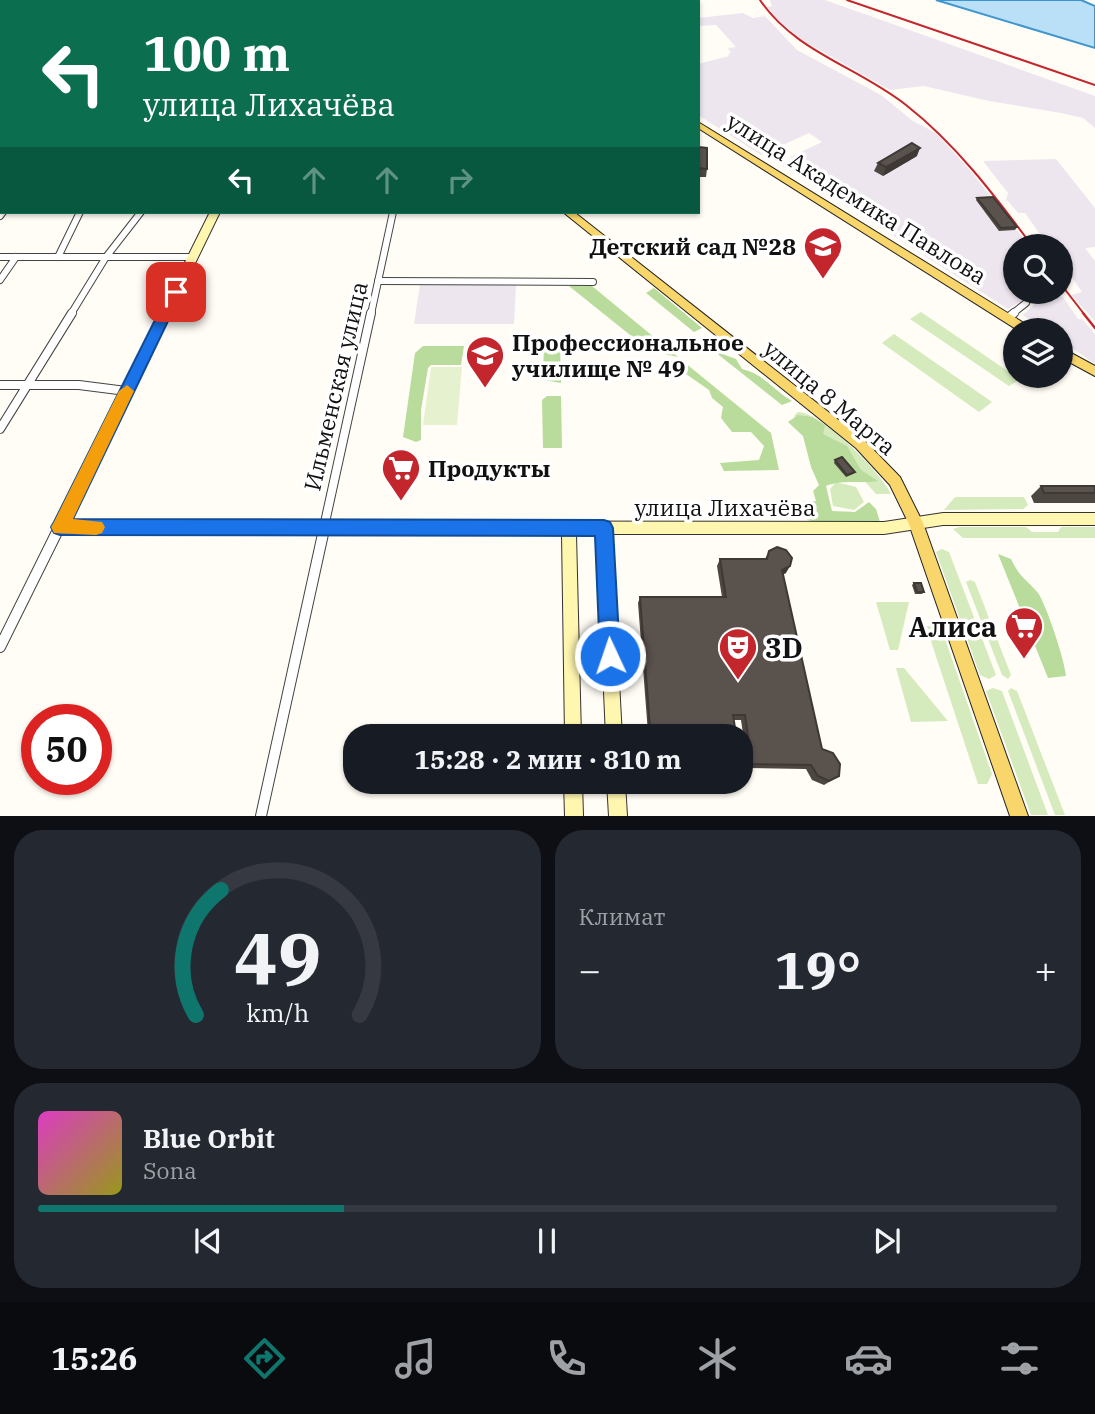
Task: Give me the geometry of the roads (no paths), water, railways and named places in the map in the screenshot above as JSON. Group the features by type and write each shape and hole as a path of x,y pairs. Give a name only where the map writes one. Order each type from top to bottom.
{"main road":[{"name":"улица Академика Павлова","path":"700,125 1008,318"},
{"name":"улица 8 Марта","path":"571,214 860,444 895,481 916,523 1019,816"},
{"path":"1073,359 1095,372"},
{"path":"569,528 573,724"},
{"path":"573,794 574,816"}],"street":[{"path":"58,257 79,214"},
{"path":"0,429 25,384 106,257 139,214"},
{"path":"0,647 214,214"},
{"name":"Ильменская улица","path":"261,816 393,214"},
{"path":"0,257 193,257"},
{"path":"0,280 16,257"},
{"path":"378,281 593,282"},
{"path":"1008,318 1025,304"},
{"path":"0,385 79,385 127,391"},
{"name":"улица Лихачёва","path":"60,527 884,528 943,519 1095,519"},
{"path":"604,528 613,724"},
{"path":"617,794 618,816"}],"water":[{"path":"936,0 1081,0 1095,6 1095,48"}],"railway":[{"path":"760,0 774,18 791,33 887,92 942,136 1023,234"},
{"path":"847,0 1095,85"},
{"path":"1073,300 1084,314"},
{"path":"1083,313 1095,328"}],"place":[{"name":"Детский сад №28","path":"823,280"},
{"name":"Профессиональное училище № 49","path":"485,389"},
{"name":"Продукты","path":"401,502"},
{"name":"Алиса","path":"1024,660"},
{"name":"3D","path":"738,681"}]}
